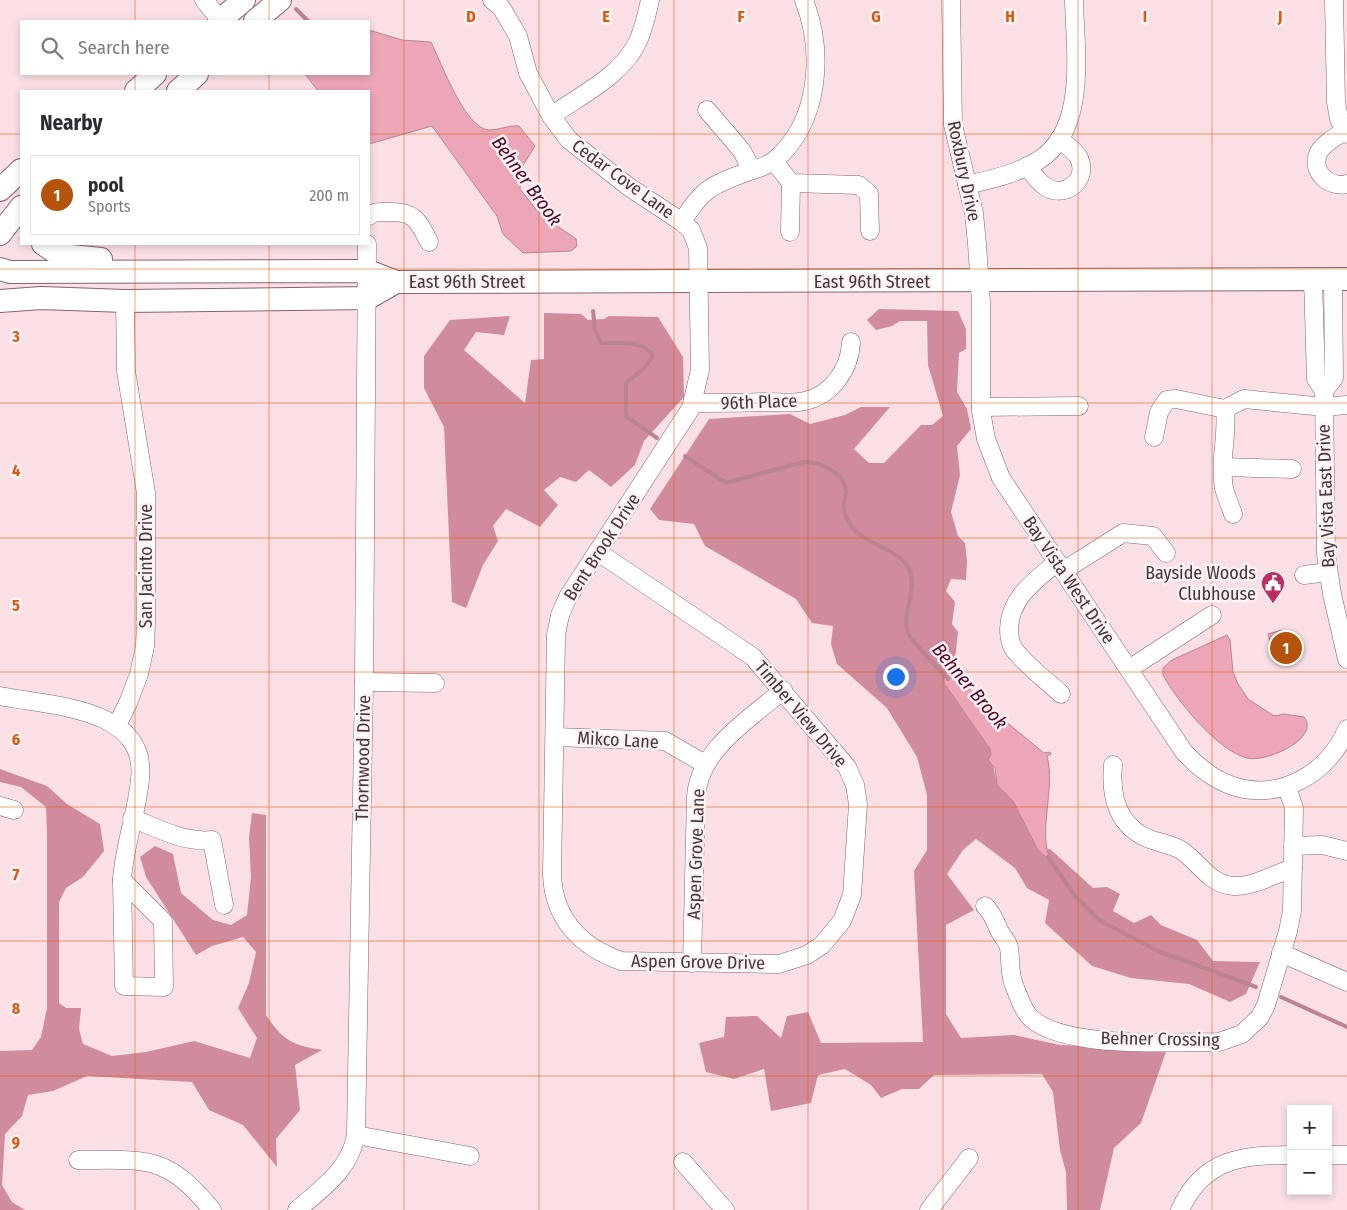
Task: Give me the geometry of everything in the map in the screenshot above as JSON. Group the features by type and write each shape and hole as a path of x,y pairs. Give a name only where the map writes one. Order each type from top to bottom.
{"main road":[{"path":"221,20 244,0"},
{"path":"256,20 280,0"},
{"path":"137,90 153,75"},
{"path":"179,90 196,75"},
{"path":"0,190 20,171"},
{"path":"0,234 20,208"},
{"path":"45,245 60,255 80,258 208,262 230,271"},
{"name":"East 96th Street","path":"0,270 10,272 230,271 368,284"},
{"name":"East 96th Street","path":"0,302 41,298 125,301 396,282 1331,279"}],"street":[{"path":"204,0 219,20"},
{"name":"Cedar Cove Lane","path":"492,0 501,8 518,36 528,73 551,116 569,140 584,154 691,230 698,248 698,282"},
{"path":"551,116 616,70 628,58 638,42 650,0"},
{"path":"682,222 692,206 709,187 774,161 794,137 813,93 816,55 814,34 804,0"},
{"name":"Roxbury Drive","path":"952,0 952,125 974,213 980,281"},
{"path":"967,185 999,177 1027,166 1047,154 1059,139 1072,115 1074,98 1074,0"},
{"path":"1334,0 1334,86 1339,119 1346,133 1322,148 1317,162 1321,176 1327,182 1334,185 1347,184"},
{"path":"707,110 742,151 752,170"},
{"path":"1027,166 1040,182 1053,190 1066,190 1073,187 1080,174 1080,161 1071,148 1059,139"},
{"path":"774,161 791,183 790,232"},
{"path":"791,183 860,185 869,194 870,231"},
{"path":"370,215 373,212 404,212 419,222 429,242"},
{"name":"Thornwood Drive","path":"297,1210 342,1169 351,1153 356,1135 364,682 368,245"},
{"name":"Bay Vista East Drive","path":"1331,279 1316,379 1324,399 1325,541 1328,572 1341,608 1347,659"},
{"name":"Bay Vista West Drive","path":"980,281 981,407 986,439 996,467 1008,491 1184,752 1205,772 1231,786 1254,790 1287,787"},
{"name":"Bent Brook Drive","path":"579,939 564,920 557,904 553,886 559,620 568,597 686,419 693,403 700,370 698,282"},
{"name":"San Jacinto Drive","path":"116,725 128,703 139,674 145,646 146,622 146,493 126,371 125,301"},
{"name":"96th Place","path":"693,403 797,402 814,397 832,386 843,372 848,360 851,342"},
{"path":"1154,437 1160,412 1167,400 1176,399 1225,410 1244,399 1324,399 1347,405"},
{"path":"981,407 1079,406"},
{"path":"1225,410 1224,488 1233,514"},
{"path":"1223,467 1292,468"},
{"path":"1060,694 1020,657 1012,646 1009,633 1011,612 1020,596 1060,566 1123,533 1153,536 1166,553"},
{"name":"Timber View Drive","path":"598,552 740,647 758,662 840,756 852,779 857,797 858,816 850,900 839,926 819,947"},
{"path":"1304,575 1328,572"},
{"path":"1129,669 1212,614"},
{"path":"364,682 435,683"},
{"name":"Aspen Grove Lane","path":"692,963 698,781 705,764 718,747 783,690"},
{"path":"0,696 94,714 116,725 133,743 140,765 140,784 132,818 122,880 124,986 164,987 162,921 122,880"},
{"path":"1287,787 1309,776 1326,763 1336,750 1347,729"},
{"name":"Mikco Lane","path":"555,737 665,741 705,764"},
{"path":"1113,765 1112,786 1115,804 1128,826 1150,839 1181,850 1218,882 1241,886 1293,868"},
{"name":"Behner Crossing","path":"985,906 994,915 1000,933 998,943 1001,954 1009,963 1013,983 1031,1019 1056,1032 1080,1038 1150,1042 1225,1041 1242,1034 1260,1017 1266,1005 1291,918 1294,808 1287,787"},
{"path":"132,818 179,837 196,841 212,840 224,905"},
{"path":"1293,846 1322,845 1347,851"},
{"name":"Aspen Grove Drive","path":"579,939 604,955 621,961 779,964 807,955 819,947"},
{"path":"1281,953 1347,982"},
{"path":"356,1135 470,1156"},
{"path":"1180,1210 1196,1185 1225,1162 1255,1155 1287,1155"},
{"path":"1332,1156 1347,1156"},
{"path":"929,1210 969,1158"},
{"path":"78,1160 134,1160 163,1167 193,1187 212,1210"},
{"path":"683,1162 725,1210"}],"shaded area":[{"path":"370,30 402,40 431,42 447,78 471,119 480,127 489,130 519,126 535,146 522,167 520,189 539,213 576,239 577,246 571,251 523,253 503,234 497,216 432,126 370,144 370,90 317,90 306,75 370,75"},
{"path":"879,309 958,311 966,329 966,349 959,353 957,392 967,409 971,429 957,446 960,475 951,512 958,536 965,543 967,561 966,580 951,579 946,591 955,602 952,624 958,632 954,668 944,677 944,683 990,749 997,785 1013,800 1038,850 1050,849 1093,888 1107,887 1120,894 1113,911 1134,923 1151,915 1161,925 1197,940 1213,961 1260,962 1246,994 1230,1002 1189,984 1131,978 1092,966 1045,923 1049,900 1027,888 1015,868 976,839 963,850 947,874 974,910 946,925 946,1014 961,1038 1014,1035 1060,1045 1167,1049 1141,1123 1114,1148 1100,1210 1067,1210 1066,1172 1060,1150 1053,1092 1042,1074 934,1075 919,1089 902,1089 881,1098 871,1085 845,1069 818,1075 811,1103 771,1111 764,1069 734,1079 706,1072 699,1043 724,1037 726,1017 757,1016 781,1038 787,1016 808,1012 821,1043 923,1042 914,871 927,850 927,795 917,757 887,708 837,664 831,644 833,626 812,623 796,599 705,546 694,524 659,520 650,509 709,419 790,414 810,424 845,415 861,407 890,407 854,449 869,463 884,463 921,425 932,425 943,416 928,365 927,321 900,321 892,326 876,330 867,320"},
{"path":"544,313 581,314 588,320 604,319 609,316 658,317 683,357 684,397 644,441 635,465 611,487 589,470 576,482 560,477 544,490 558,505 540,527 506,509 493,526 498,541 483,565 466,608 452,602 444,427 424,388 424,356 450,320 510,316 504,335 476,332 464,350 525,403 531,360 544,359"},
{"path":"1282,630 1285,643 1299,640 1303,653 1275,661 1268,634"},
{"path":"1227,635 1230,640 1233,672 1248,699 1274,716 1284,714 1304,717 1307,725 1305,733 1298,741 1278,753 1256,759 1247,758 1224,746 1199,724 1169,686 1163,675 1163,668 1172,660"},
{"path":"947,675 965,683 973,693 984,697 999,716 1044,753 1050,752 1051,754 1047,756 1049,782 1046,838 1047,850 1051,861 1038,850 1013,801 997,785 995,768 988,760 991,755 990,749 944,683 944,677"},
{"path":"0,769 47,786 67,804 100,824 104,851 83,877 66,888 59,902 59,1003 66,1008 81,1008 79,1029 83,1044 112,1056 146,1052 194,1041 250,1058 257,1038 238,1008 249,983 256,952 243,937 212,946 196,955 146,877 140,857 155,846 173,854 181,893 213,920 231,925 247,915 251,877 249,837 252,813 266,815 266,1015 278,1031 296,1044 322,1050 295,1065 300,1110 276,1139 277,1167 243,1125 209,1110 192,1082 87,1076 53,1091 28,1095 22,1116 5,1134 2,1185 12,1202 25,1210 0,1210 0,1051 32,1050 41,1037 47,1008 47,835 46,807 21,787 0,782"}],"waterway":[{"name":"Behner Brook","path":"296,9 307,20"},
{"name":"Behner Brook","path":"593,311 595,330 601,343 637,345 649,351 653,356 643,369 626,383 626,416 657,438"},
{"name":"Behner Brook","path":"685,456 726,483 803,462 816,463 836,473 844,484 846,492 844,508 847,519 852,527 858,533 899,557 909,569 912,585 906,617 908,633 948,679"},
{"name":"Behner Brook","path":"1048,857 1075,896 1099,920 1158,951 1256,987"},
{"name":"Behner Brook","path":"1281,997 1347,1027"}],"place":[{"name":"Bayside Woods Clubhouse","path":"1273,604"},
{"name":"pool","path":"1286,648"}]}
